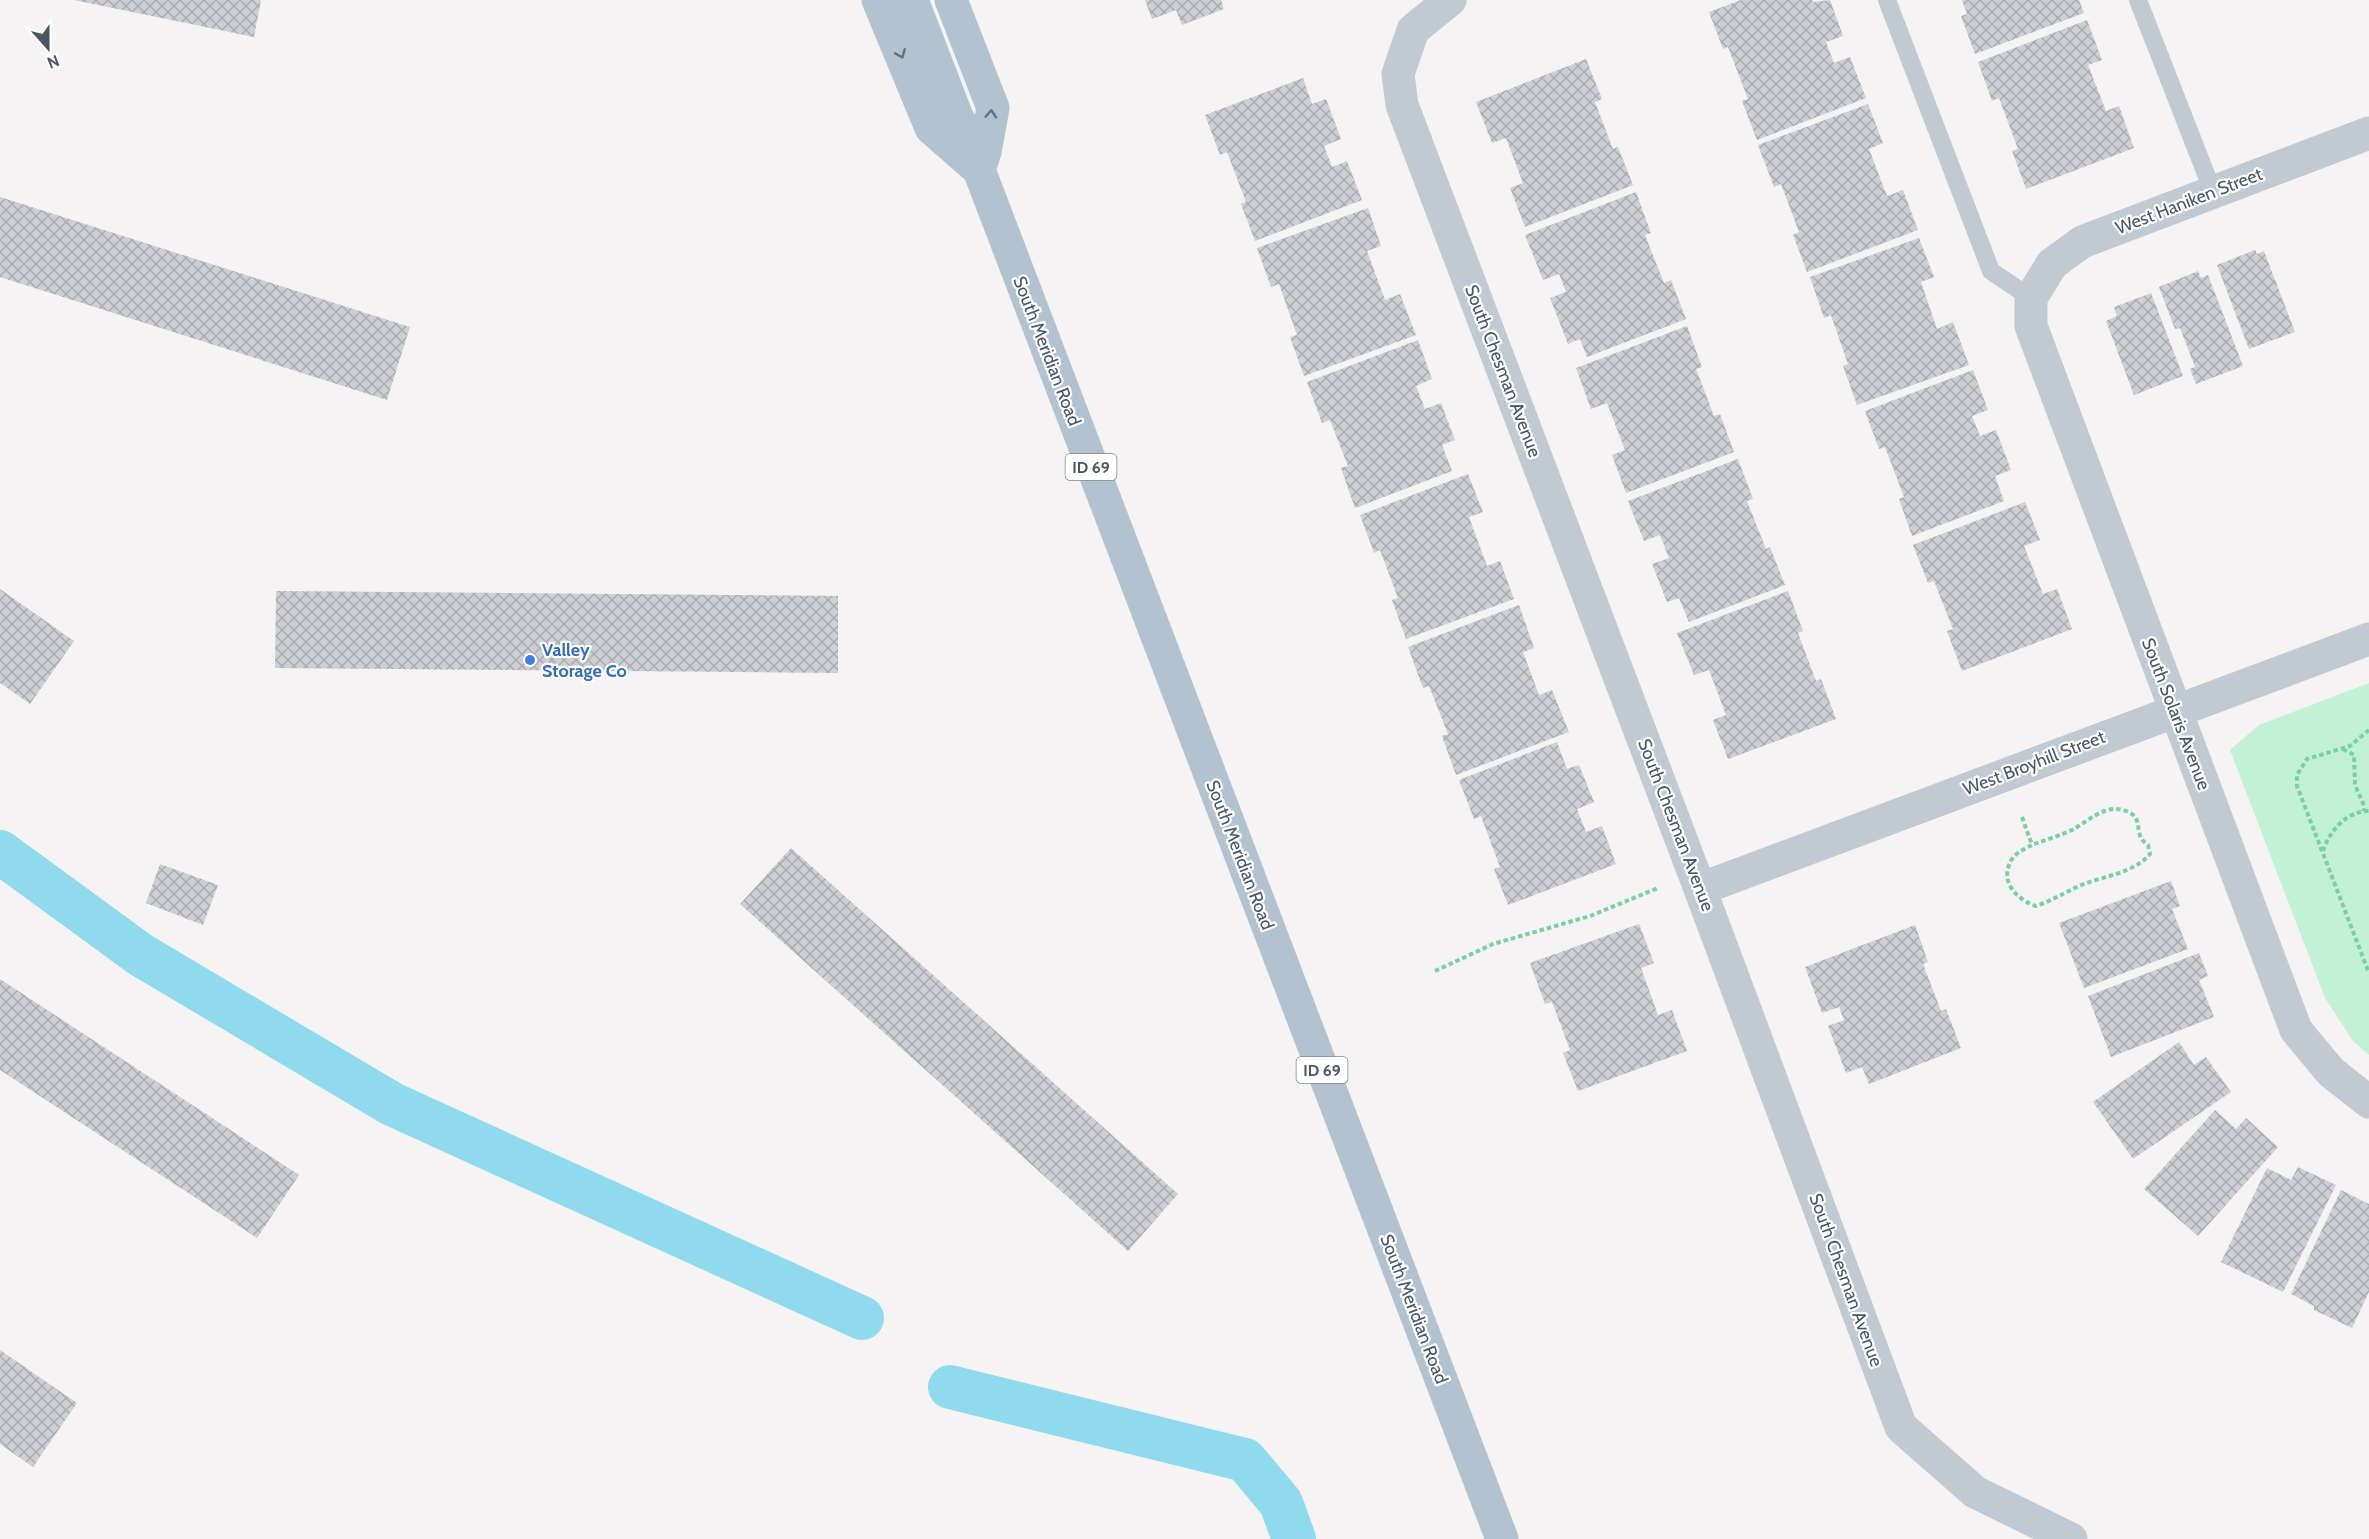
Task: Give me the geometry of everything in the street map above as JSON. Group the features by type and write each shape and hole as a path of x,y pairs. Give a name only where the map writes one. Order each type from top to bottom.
{"main road":[{"name":"South Meridian Road","path":"878,0 931,128 982,161 1502,1539"},
{"path":"912,0 957,117 982,161"},
{"path":"951,0 993,108 982,161"}],"street":[{"name":"South Chesman Avenue","path":"1450,0 1413,30 1398,74 1402,105 1700,888 1901,1426 1975,1492 2071,1539"},
{"name":"West Haniken Street","path":"2031,298 2052,264 2082,242 2369,133"},
{"name":"South Solaris Avenue","path":"2031,298 2031,326 2296,1030 2331,1072 2369,1102"},
{"name":"West Broyhill Street","path":"1700,888 2369,639"}],"lane":[{"path":"1887,0 1991,271 2031,298"},
{"path":"2138,0 2213,192"}],"path":[{"path":"2369,730 2360,739 2343,748 2307,759 2297,775 2297,786 2369,973"},
{"path":"2322,852 2326,840 2335,828 2349,817 2367,811 2355,785 2354,755 2343,748"},
{"path":"2114,809 2125,810 2135,816 2138,833 2141,840 2148,845 2150,854 2143,862 2131,868 2080,886 2036,906 2018,897 2009,885 2007,872 2010,861 2019,852 2032,845 2070,831 2104,811 2114,809"},
{"path":"2022,817 2032,845"},
{"path":"1435,971 1493,944 1590,916 1660,887"}],"green space":[{"path":"2369,683 2369,1055 2353,1041 2325,998 2230,750 2259,725"}],"building":[{"path":"74,0 261,0 254,37"},
{"path":"1145,0 1221,0 1224,9 1182,25 1176,10 1152,19"},
{"path":"1741,0 1812,0 1813,2 1830,0 1843,36 1826,42 1834,63 1850,57 1866,98 1757,140 1742,101 1748,99 1728,47 1723,49 1709,12"},
{"path":"1962,0 2079,0 2084,13 1975,54 1961,16 1967,14"},
{"path":"2087,20 2102,60 2088,65 2106,111 2119,106 2134,148 2026,189 2012,151 2018,149 1999,98 1992,101 1978,62"},
{"path":"1586,59 1602,99 1595,102 1613,149 1618,147 1633,185 1525,227 1510,188 1523,183 1506,138 1492,143 1476,102"},
{"path":"1303,78 1312,104 1326,99 1341,139 1324,146 1332,167 1347,161 1362,200 1255,241 1241,204 1246,202 1227,152 1220,155 1205,115"},
{"path":"1868,104 1883,143 1869,149 1887,196 1903,190 1918,230 1807,272 1793,235 1799,232 1781,184 1774,187 1758,145"},
{"path":"1636,192 1651,233 1645,235 1664,283 1671,280 1686,319 1587,357 1580,339 1568,344 1550,298 1566,292 1559,274 1543,280 1525,235"},
{"path":"0,197 410,327 387,400 0,277"},
{"path":"1368,208 1381,246 1367,251 1385,300 1400,294 1416,335 1304,376 1290,337 1297,335 1279,284 1271,287 1257,248"},
{"path":"1919,238 1934,277 1921,282 1937,329 1953,322 1969,365 1857,405 1843,366 1848,364 1831,315 1824,318 1810,277"},
{"path":"2255,250 2257,254 2264,251 2295,332 2249,349 2217,265"},
{"path":"2198,271 2201,278 2208,275 2243,366 2196,384 2190,369 2195,367 2180,328 2175,329 2159,287"},
{"path":"2151,293 2183,376 2134,395 2106,321 2117,316 2114,307"},
{"path":"1687,326 1702,367 1696,369 1714,416 1720,414 1734,452 1626,493 1612,455 1625,450 1607,403 1591,409 1576,368"},
{"path":"1418,340 1432,379 1416,386 1425,409 1441,403 1455,440 1442,445 1452,471 1355,508 1341,468 1348,466 1330,420 1322,423 1307,382"},
{"path":"1973,370 1988,410 1972,416 1980,436 1996,430 2011,470 1995,476 2004,501 1912,536 1899,499 1904,497 1885,447 1879,449 1865,411"},
{"path":"1738,459 1753,499 1747,501 1766,549 1770,547 1785,585 1689,622 1679,598 1667,602 1652,564 1669,558 1660,535 1644,541 1628,501"},
{"path":"1468,474 1483,512 1469,517 1487,566 1500,561 1514,599 1406,639 1392,600 1398,598 1380,550 1374,553 1360,515"},
{"path":"2025,502 2040,540 2024,546 2043,594 2057,589 2072,629 1962,671 1947,631 1953,629 1934,581 1928,583 1913,545"},
{"path":"0,589 74,641 30,704 0,683"},
{"path":"276,591 838,596 838,673 275,668"},
{"path":"1788,591 1803,631 1798,633 1816,681 1821,679 1836,719 1728,759 1713,720 1726,715 1709,670 1694,675 1677,633"},
{"path":"1519,605 1534,648 1523,652 1539,695 1552,690 1569,732 1456,775 1442,736 1448,734 1429,686 1423,688 1408,647"},
{"path":"1557,742 1567,769 1579,765 1594,802 1577,809 1586,832 1602,826 1616,864 1508,905 1494,869 1500,867 1481,816 1474,819 1459,780"},
{"path":"791,848 1178,1194 1128,1251 740,904"},
{"path":"160,864 218,885 203,925 146,903"},
{"path":"2171,881 2180,906 2172,909 2188,949 2084,988 2059,923"},
{"path":"1639,924 1654,963 1641,968 1658,1015 1672,1010 1687,1051 1578,1091 1563,1053 1570,1050 1552,1002 1545,1004 1530,963"},
{"path":"1915,925 1928,962 1923,964 1941,1011 1946,1009 1961,1048 1869,1084 1862,1067 1846,1073 1828,1026 1844,1020 1839,1007 1822,1013 1805,967"},
{"path":"2199,953 2208,976 2199,980 2214,1017 2111,1057 2088,996"},
{"path":"0,979 299,1175 257,1238 0,1070"},
{"path":"2179,1042 2194,1065 2206,1057 2231,1092 2133,1159 2093,1102"},
{"path":"2215,1110 2236,1129 2246,1118 2278,1147 2198,1236 2144,1189"},
{"path":"2298,1167 2336,1185 2283,1292 2221,1262 2267,1168 2291,1180"},
{"path":"2341,1190 2369,1204 2369,1292 2352,1328 2314,1310 2314,1306 2291,1294"},
{"path":"0,1350 77,1403 33,1467 0,1444"}],"waterway":[{"path":"0,852 141,955 392,1104 862,1318"},
{"path":"950,1387 1245,1460 1281,1503 1294,1539"}],"place":[{"name":"Valley Storage Co","path":"530,660"}]}
